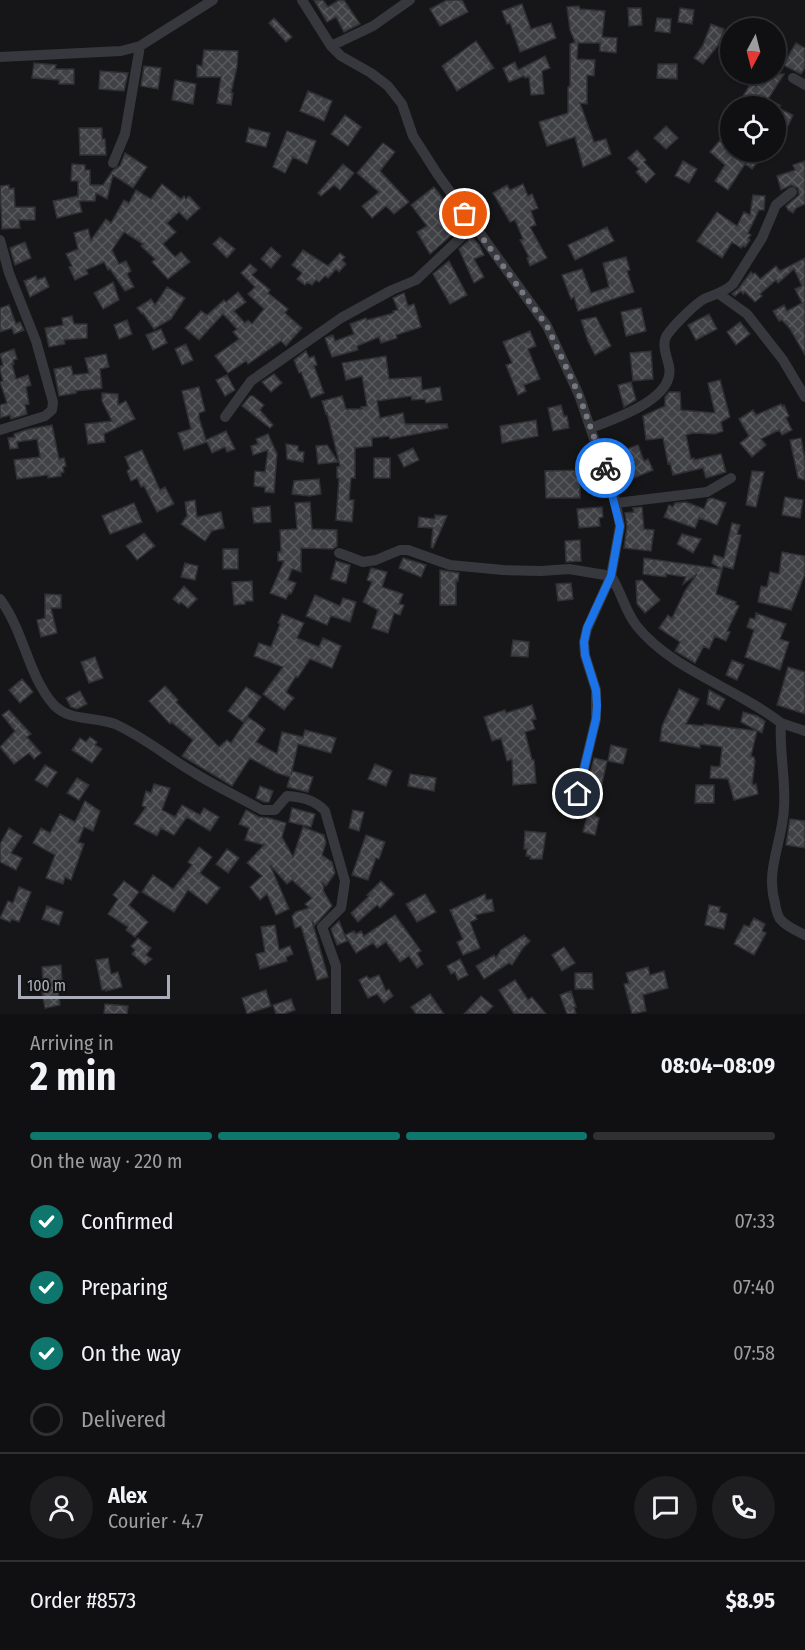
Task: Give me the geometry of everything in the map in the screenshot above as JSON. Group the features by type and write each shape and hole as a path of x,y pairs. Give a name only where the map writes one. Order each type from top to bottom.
{"street":[{"path":"0,57 121,51 140,46 213,0"},
{"path":"302,0 331,46 341,56 371,73 388,86 402,104 413,135 473,225 547,326 579,395 616,503 620,526 611,576 587,628 584,642 585,655 596,690 596,719 573,815"},
{"path":"331,46 373,26 410,0"},
{"path":"113,163 125,134 140,46"},
{"path":"793,78 805,85"},
{"path":"591,428 644,406 667,383 670,370 664,345 668,334 698,304 733,284 762,238 776,205 792,192"},
{"path":"225,417 251,381 340,318 416,280 473,225"},
{"path":"0,240 9,273 36,341 53,402 52,410 45,416 0,430"},
{"path":"719,294 747,314 783,360 805,397"},
{"path":"616,503 707,492 731,478"},
{"path":"339,553 363,562 376,560 400,550 408,550 450,565 541,571 568,568 611,576 636,625 662,650 685,666 759,706 781,723 805,731"},
{"path":"0,599 18,628 42,689 56,707 68,715 113,723 159,748 193,773 262,810 274,810 287,796 310,800 320,805 325,811 345,881 342,908 322,927 336,966 336,1014"},
{"path":"781,723 780,747 784,807 781,833 774,854 770,882 779,918 783,923 805,935"}],"building":[{"path":"314,0 323,0 328,7 339,0 344,0 360,24 344,32 336,17 327,22"},
{"path":"447,0 462,0 468,12 440,26 430,9"},
{"path":"522,4 531,29 551,23 556,38 520,52 510,23 507,24 502,11"},
{"path":"579,6 580,9 605,11 602,37 617,38 616,53 600,51 600,43 578,43 577,59 595,60 594,76 587,75 587,104 580,103 594,142 606,139 611,154 583,167 575,137 547,146 539,122 568,113 570,44 575,42 570,30 567,7"},
{"path":"628,8 641,8 642,25 629,26"},
{"path":"680,8 694,10 692,24 678,22"},
{"path":"274,18 292,37 286,42 269,23"},
{"path":"657,18 671,19 670,33 655,31"},
{"path":"711,24 720,27 719,44 703,64 694,58 703,45"},
{"path":"476,41 494,68 457,91 442,66"},
{"path":"796,43 805,48 805,68 801,74 786,66 786,60"},
{"path":"204,50 238,51 231,105 217,103 221,77 197,77 197,65 202,66"},
{"path":"545,56 550,68 542,71 544,94 531,95 529,77 524,76 509,82 503,68 515,62 518,70"},
{"path":"34,63 56,65 55,69 74,69 74,84 59,84 59,80 32,78"},
{"path":"658,64 677,64 677,79 657,78"},
{"path":"144,66 161,68 158,89 141,86"},
{"path":"100,71 128,73 124,91 99,89"},
{"path":"175,80 196,84 193,104 172,100"},
{"path":"750,84 756,86 757,84 778,84 770,96 743,96"},
{"path":"308,91 332,101 324,121 300,111"},
{"path":"786,112 793,115 786,130"},
{"path":"345,115 361,127 348,146 331,134"},
{"path":"666,126 678,138 666,149 654,138"},
{"path":"79,128 102,128 106,155 80,155"},
{"path":"249,128 270,133 266,147 246,142"},
{"path":"287,131 316,141 307,164 293,157 285,173 273,167"},
{"path":"720,140 720,161 710,152"},
{"path":"383,143 395,152 380,171 409,202 394,214 386,206 372,218 362,206 379,192 357,173"},
{"path":"637,150 655,174 646,183 636,172 639,169 628,158"},
{"path":"125,153 147,167 133,188 113,175 107,199 96,193 95,201 79,201 82,212 57,218 53,201 77,196 78,198 78,181 71,181 72,164 85,165 85,170 90,170 90,185 103,185 113,170 120,166"},
{"path":"683,161 697,169 689,183 675,176"},
{"path":"805,161 805,204 796,208 793,213 786,206 799,195 798,188 791,185 781,190 777,176 795,170 793,165"},
{"path":"722,162 758,162 752,169 745,164 728,190 715,181 725,165"},
{"path":"343,164 354,173 340,190 334,185 321,196 318,193"},
{"path":"162,184 181,199 189,196 200,208 187,220 179,212 167,223 176,232 163,244 175,257 181,252 190,262 168,279 152,262 155,259 141,246 143,244 124,232 112,250 119,264 126,261 131,271 127,274 134,287 125,291 104,262 86,270 88,274 75,280 66,254 78,249 74,233 88,229 91,240 106,219 111,223 124,200 129,203 136,190 151,199"},
{"path":"523,184 528,196 532,194 538,208 531,211 536,225 530,227 547,258 530,266 527,258 529,257 520,240 523,239 515,220 510,222 493,193 507,185 510,190"},
{"path":"9,185 9,189 14,188 15,207 35,207 35,220 19,220 20,228 2,229 0,186"},
{"path":"434,187 463,225 430,254 417,232 427,226 411,205"},
{"path":"753,195 765,196 764,210 759,210 748,233 751,235 748,238 750,240 745,247 741,248 732,242 722,258 697,241 717,212 737,226 744,212 750,215"},
{"path":"607,227 614,241 575,260 568,245"},
{"path":"220,237 235,249 227,258 213,244"},
{"path":"472,237 484,255 474,259 484,277 474,283 459,249"},
{"path":"25,242 31,258 15,265 10,248"},
{"path":"271,247 281,256 271,268 261,259"},
{"path":"303,250 328,266 340,253 345,257 342,260 346,264 339,272 336,269 328,278 325,276 319,282 316,280 312,285 307,282 305,285 297,279 302,273 292,265"},
{"path":"626,257 630,270 627,271 634,292 578,311 574,297 571,299 562,275 582,269 591,293 609,287 603,263"},
{"path":"805,258 805,355 790,329 782,320 779,321 773,311 784,305 787,311 802,303 795,289 802,286 794,269 778,283 776,280 760,294 762,296 755,302 745,292 743,294 741,291 735,296 732,294 751,272 760,279 776,266 780,271"},
{"path":"449,261 467,295 450,304 433,274"},
{"path":"250,264 257,270 252,275 270,290 268,293 288,309 285,313 302,328 286,346 281,341 248,364 246,361 228,373 215,356 239,339 233,332 237,329 223,314 199,340 185,328 201,311 207,315 224,300 226,302 238,292 246,302 234,311 245,323 248,320 252,324 264,309 248,294 255,287 241,273"},
{"path":"36,276 37,280 45,277 49,287 30,297 24,281"},
{"path":"113,282 119,300 103,309 94,293"},
{"path":"167,287 185,298 171,319 154,329 137,308 151,299 155,305"},
{"path":"404,293 408,306 414,304 421,327 396,335 397,338 381,343 379,337 357,346 358,350 332,357 325,338 333,335 335,341 354,334 350,324 366,318 367,320 394,313 393,311 398,310 393,298"},
{"path":"9,305 16,324 20,322 24,330 14,334 12,328 0,332 0,308"},
{"path":"641,308 646,331 626,336 621,312"},
{"path":"709,314 717,329 696,340 688,325"},
{"path":"72,316 74,324 87,324 87,338 64,340 65,344 49,347 45,328 63,325 62,318"},
{"path":"596,317 611,346 595,355 581,320"},
{"path":"127,320 132,334 119,339 114,325"},
{"path":"740,322 750,334 736,345 727,332"},
{"path":"161,329 167,343 153,350 146,335"},
{"path":"530,331 536,346 528,349 540,379 524,385 526,391 518,395 506,365 512,363 503,342"},
{"path":"186,344 193,360 182,365 175,349"},
{"path":"14,349 17,359 13,360 14,364 12,364 16,379 28,375 31,385 26,387 29,404 25,405 27,414 11,419 10,415 0,418 0,405 7,403 0,382 3,381 0,366 3,365 0,354"},
{"path":"306,351 309,358 314,356 317,365 314,366 324,393 311,398 294,360"},
{"path":"651,351 653,379 633,381 630,353"},
{"path":"106,354 109,367 100,369 102,388 76,391 76,393 59,396 54,369 71,366 73,375 89,373 85,358"},
{"path":"386,356 389,379 421,377 422,390 440,387 442,400 426,403 425,399 412,400 411,396 377,401 380,418 403,413 405,424 447,424 448,428 390,439 389,436 372,438 372,446 355,448 355,478 351,478 349,500 354,500 352,522 336,520 339,478 337,478 337,467 340,466 322,401 342,396 346,409 362,409 361,407 367,406 362,376 346,380 342,363"},
{"path":"274,374 282,383 271,392 262,382"},
{"path":"227,375 235,390 225,396 216,380"},
{"path":"720,380 730,417 721,422 723,431 715,434 686,435 691,459 721,454 726,472 706,478 703,468 673,475 670,463 668,464 663,438 646,440 643,416 665,406 665,397 669,392 680,392 681,410 715,413 708,383"},
{"path":"631,382 636,400 624,407 618,385"},
{"path":"199,387 205,411 199,413 199,418 206,440 226,431 235,449 227,452 225,447 212,453 207,442 184,450 178,433 191,429 182,391"},
{"path":"102,393 118,394 118,405 126,401 135,419 104,434 105,442 88,444 85,424 112,421 102,401"},
{"path":"250,396 264,405 260,410 273,425 270,428 242,406"},
{"path":"781,404 784,405 789,416 786,418 792,430 782,435 779,430 761,439 766,445 752,457 740,443 749,436 739,419 753,410 756,415"},
{"path":"561,405 564,416 567,416 569,428 553,431 548,408"},
{"path":"536,420 538,436 502,443 500,426"},
{"path":"52,425 59,459 64,458 66,466 63,467 64,472 61,476 48,478 48,475 17,479 14,460 40,457 37,439 17,442 18,448 10,449 8,438 15,437 14,434 29,429"},
{"path":"268,434 277,454 274,493 265,492 265,487 254,486 255,471 265,472 268,450 253,455 251,446 258,444 256,439"},
{"path":"801,438 805,460 805,480 798,478 790,440"},
{"path":"286,444 298,446 298,451 304,452 303,462 287,459"},
{"path":"327,445 338,462 318,464 316,446"},
{"path":"638,445 644,461 648,459 653,470 629,480 623,466 632,462 627,449"},
{"path":"413,448 419,460 404,467 398,455"},
{"path":"142,450 160,490 165,487 174,504 157,512 144,486 141,487 137,478 131,481 127,471 130,469 125,457"},
{"path":"374,458 390,458 390,478 374,478"},
{"path":"580,470 580,498 546,498 545,471"},
{"path":"752,471 764,472 756,507 746,505"},
{"path":"319,479 321,494 310,496 292,494 294,481"},
{"path":"785,497 803,500 800,518 782,515"},
{"path":"712,498 726,503 717,525 699,518 695,528 664,517 669,505 673,507 675,503 686,502 704,509 708,499"},
{"path":"195,500 197,517 221,512 224,528 212,531 205,541 181,524 187,516 185,502"},
{"path":"310,502 312,529 337,530 337,546 333,549 301,548 301,572 292,569 288,580 296,583 286,599 270,593 284,561 278,561 278,552 281,552 280,530 297,529 295,503"},
{"path":"134,503 142,522 110,534 102,516"},
{"path":"270,506 271,522 254,523 252,508"},
{"path":"602,507 603,517 599,518 600,526 579,528 577,509"},
{"path":"642,507 644,529 654,530 651,551 624,548 627,527 625,513 634,512 633,508"},
{"path":"435,515 447,516 433,548 431,547 433,528 418,527 419,517 435,519"},
{"path":"732,523 740,525 737,534 741,535 733,569 723,566 716,594 736,602 735,604 739,606 727,631 730,632 726,641 715,636 709,649 704,646 695,663 675,651 680,642 659,628 668,615 672,618 685,591 697,574 683,584 686,577 643,574 644,558 721,569 712,563 714,555 724,558"},
{"path":"144,533 155,546 137,560 126,546"},
{"path":"682,534 701,539 693,553 677,544"},
{"path":"580,540 581,561 566,562 565,541"},
{"path":"223,549 238,549 238,569 223,569"},
{"path":"782,552 805,556 805,574 791,610 758,602 761,586 767,587 770,572 779,574"},
{"path":"403,558 426,565 421,577 399,568"},
{"path":"336,561 350,565 346,583 331,579"},
{"path":"185,563 198,566 195,580 181,577"},
{"path":"371,568 387,572 382,587 403,594 399,604 404,605 400,615 394,613 388,633 372,628 378,610 363,602 372,582 367,580"},
{"path":"440,570 459,573 458,581 456,581 456,605 440,605"},
{"path":"642,580 660,600 645,613 637,604 636,581"},
{"path":"252,581 253,601 234,605 232,582"},
{"path":"571,583 573,599 558,601 556,584"},
{"path":"184,586 197,599 188,608 173,599"},
{"path":"45,594 61,595 61,608 51,608 57,633 41,637 37,620 45,618"},
{"path":"315,595 340,606 343,598 356,602 350,622 331,616 327,625 306,616"},
{"path":"756,613 786,624 780,639 789,642 780,670 745,657 754,630 747,627 750,618 755,619"},
{"path":"282,614 304,623 297,638 319,647 323,638 341,646 332,668 310,659 286,692 294,698 284,710 263,694 283,667 254,656 259,643 271,647"},
{"path":"513,640 529,642 528,657 511,656"},
{"path":"95,657 103,678 89,683 81,662"},
{"path":"732,660 744,665 737,680 726,675"},
{"path":"788,667 805,672 805,714 777,705"},
{"path":"22,679 33,692 20,703 9,690"},
{"path":"165,686 178,700 176,702 219,747 227,740 231,743 248,717 265,729 256,742 277,754 282,732 303,737 305,730 336,738 331,753 298,744 291,775 292,771 313,777 308,792 287,787 290,777 277,773 250,758 232,786 182,756 193,740 171,722 170,724 149,701"},
{"path":"246,687 261,697 243,722 228,711"},
{"path":"679,689 699,699 686,724 757,731 751,756 755,761 752,785 756,784 758,794 734,800 728,779 710,778 711,766 720,767 722,747 700,744 700,748 660,741 662,726"},
{"path":"709,690 725,699 719,710 707,704"},
{"path":"80,691 87,704 77,709 71,707 66,698"},
{"path":"532,705 536,719 532,720 535,729 525,732 532,760 534,760 536,783 513,785 512,759 507,761 501,738 492,741 484,717"},
{"path":"9,710 31,734 27,737 41,753 34,759 29,753 14,764 0,747 15,731 2,715"},
{"path":"743,712 765,721 762,733 741,722"},
{"path":"90,737 97,742 95,745 102,749 92,763 72,750 80,738 86,742"},
{"path":"611,745 627,749 623,764 608,761"},
{"path":"594,758 607,761 595,816 599,818 595,835 583,832 591,801 584,799"},
{"path":"375,764 392,771 386,786 368,779"},
{"path":"45,765 57,772 47,787 35,780"},
{"path":"410,774 436,778 434,791 408,786"},
{"path":"77,778 89,785 79,800 67,793"},
{"path":"154,784 170,788 162,810 175,817 182,805 200,815 204,808 219,817 210,831 187,817 174,835 161,828 157,836 134,824 146,807 142,806 146,791 151,793"},
{"path":"696,785 714,785 714,803 695,803"},
{"path":"260,786 273,791 269,802 256,798"},
{"path":"85,801 100,811 93,831 84,827 78,842 84,844 71,880 65,877 63,884 46,878 55,855 33,843 41,828 50,833 60,814 75,822"},
{"path":"292,808 315,814 311,827 289,822"},
{"path":"246,810 259,817 286,823 282,837 293,857 303,827 324,835 326,843 322,855 332,862 335,873 326,886 322,882 323,890 332,906 315,925 312,921 328,977 317,980 301,926 295,928 292,916 296,912 309,908 305,904 312,898 292,880 287,884 270,865 289,909 276,915 267,894 260,900 250,887 262,876 247,863 264,845 245,840 249,828 239,824"},
{"path":"353,810 364,812 359,831 349,828"},
{"path":"790,819 805,821 805,848 786,845"},
{"path":"9,828 22,836 11,853 22,858 16,870 0,862 0,844"},
{"path":"525,831 546,833 542,859 530,859 531,856 526,856"},
{"path":"366,835 385,842 368,880 352,875"},
{"path":"199,847 212,857 200,873 220,888 207,904 188,890 174,912 142,892 153,875 173,889 192,865 188,862"},
{"path":"227,849 239,858 228,873 216,864"},
{"path":"124,881 139,892 129,905 148,922 135,937 126,930 128,927 108,914 118,899 113,895"},
{"path":"381,881 394,894 380,908 377,905 358,922 351,913"},
{"path":"19,887 31,892 19,922 12,919 10,922 0,918 8,901 13,903"},
{"path":"425,894 436,912 417,922 406,904"},
{"path":"485,894 486,900 492,899 494,911 475,915 477,919 470,922 480,948 463,955 457,942 463,939 450,910"},
{"path":"709,905 720,907 719,912 727,914 724,929 705,925"},
{"path":"47,906 63,912 59,925 42,919"},
{"path":"395,915 421,951 417,953 423,964 417,968 409,956 400,962 386,942 377,948 373,943 356,953 345,935 361,931 364,936"},
{"path":"754,918 765,924 762,931 766,933 754,955 734,944 744,925 749,927"},
{"path":"339,921 347,941 337,945 331,929"},
{"path":"275,925 279,950 290,946 293,954 286,957 287,961 260,969 256,954 265,952 261,927"},
{"path":"524,935 530,941 512,965 509,963 484,979 476,966 494,955 496,958 501,950"},
{"path":"138,938 151,948 146,955 152,959 145,965 132,954 135,950 131,946"},
{"path":"564,947 575,963 562,971 552,955"},
{"path":"108,958 111,974 118,972 122,987 106,991 107,989 102,990 96,960"},
{"path":"460,959 468,975 458,980 455,972 451,974 447,966"},
{"path":"61,965 62,980 59,980 59,985 57,985 60,1005 45,1008 42,992 44,992 42,967"},
{"path":"648,967 650,975 664,971 668,988 643,995 646,1011 632,1014 624,984 629,983 626,973"},
{"path":"575,973 592,973 593,989 575,989"},
{"path":"379,975 386,991 389,989 393,996 384,1003 377,994 368,998 359,980 367,976 369,979"},
{"path":"515,980 528,1000 532,997 546,1014 514,1014 499,990"},
{"path":"266,990 271,1006 247,1014 242,998"},
{"path":"571,991 576,1014 567,1014 560,995"},
{"path":"430,994 444,1014 416,1014 411,1007"},
{"path":"481,996 493,1006 485,1014 464,1014"},
{"path":"291,999 295,1010 276,1014 273,1005"},
{"path":"105,1004 128,1006 127,1014 104,1014"}],"way so far":[{"path":"465,214 547,326 579,395 605,468"}],"route":[{"path":"578,794 597,706 596,690 585,655 584,642 587,628 611,576 620,526 616,503 605,468"}]}
